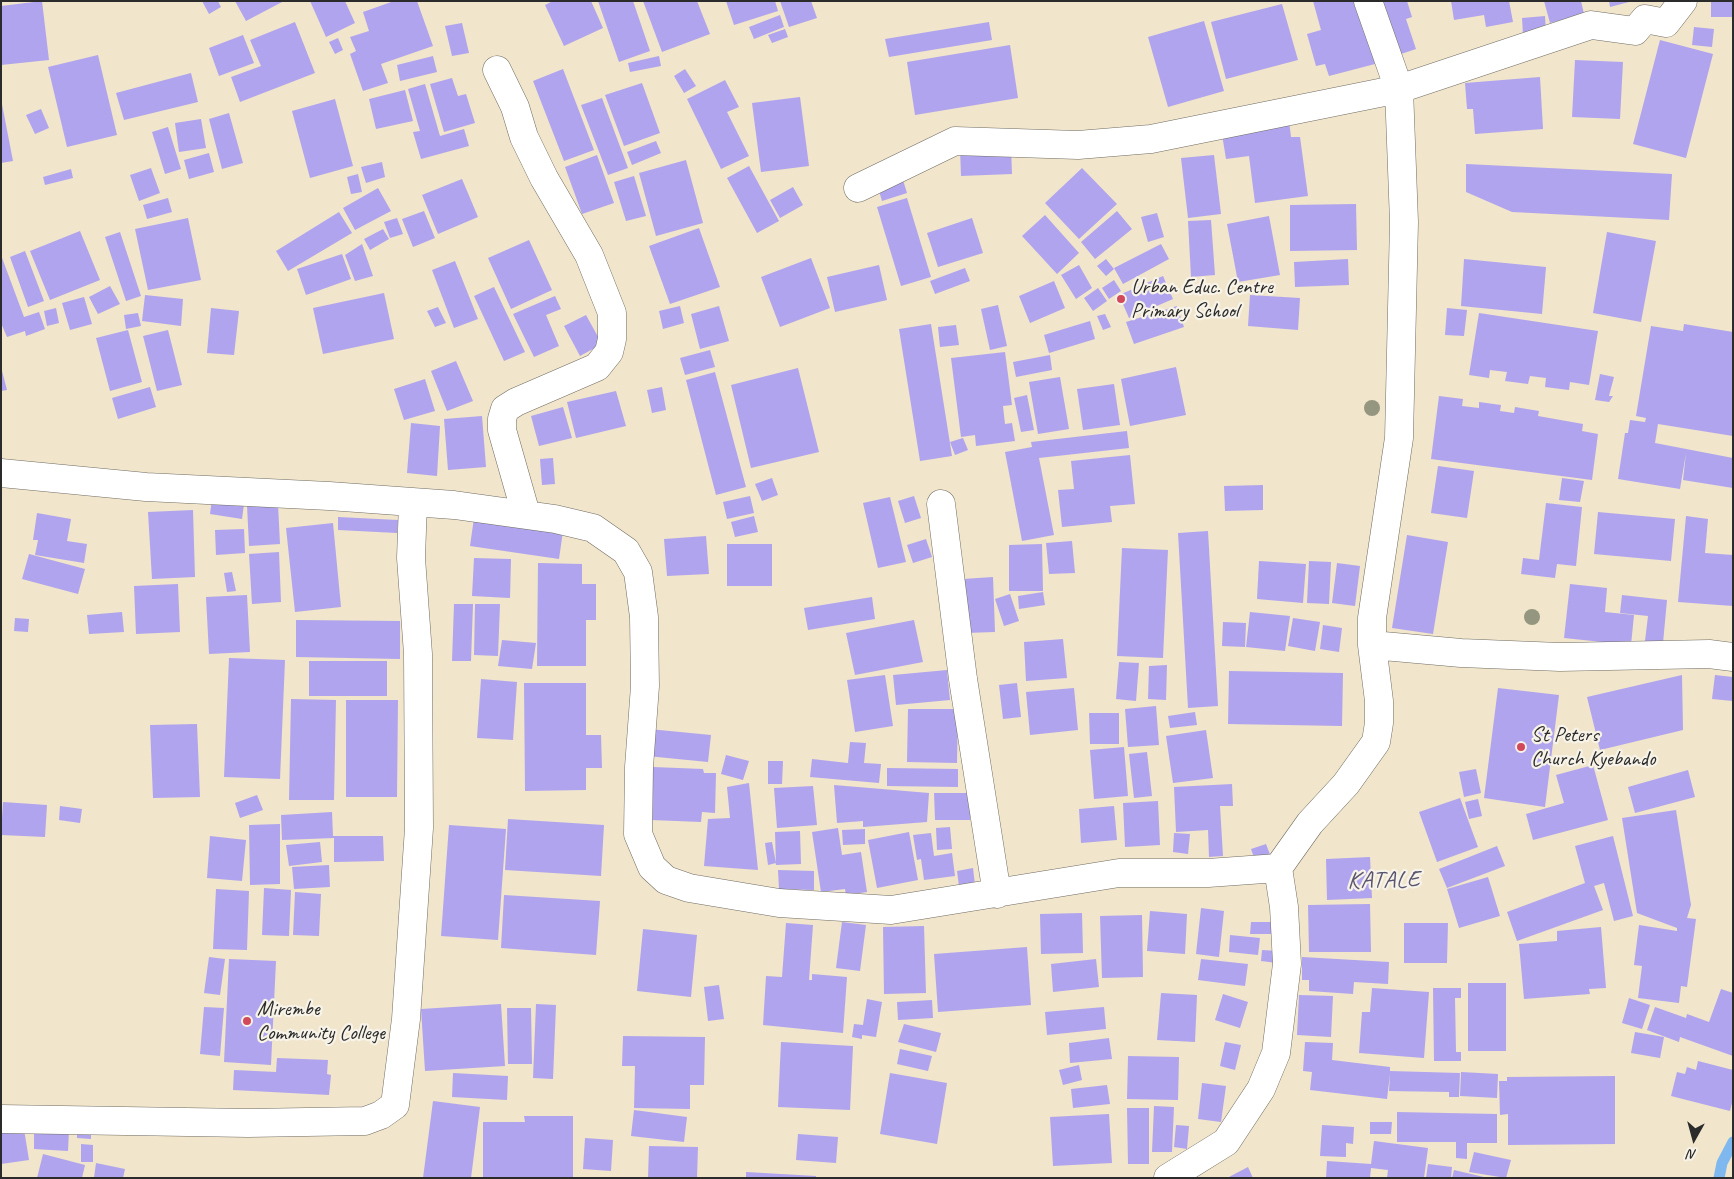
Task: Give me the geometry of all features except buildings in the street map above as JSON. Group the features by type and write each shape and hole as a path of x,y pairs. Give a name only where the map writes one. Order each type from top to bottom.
{"street":[{"path":"1168,1178 1226,1142 1261,1090 1276,1054 1287,964 1284,907 1278,868 1310,823 1346,784 1376,742 1379,723 1379,701 1372,645 1373,600 1399,438 1404,222 1399,89 1368,1"},
{"path":"858,188 955,141 1078,146 1151,139 1399,89 1591,25 1634,31 1645,19 1666,23 1683,1"},
{"path":"497,70 515,107 524,137 544,178 590,255 612,313 612,339 609,352 597,367 516,402 505,409 502,419 502,430 526,514"},
{"path":"1,473 146,487 413,502 526,514 593,528 626,551 638,572 644,617 645,686 639,767 638,834 652,867 666,880 689,888 779,903 891,910 1119,873 1208,873 1278,868"},
{"path":"1,1119 248,1123 365,1121 381,1115 395,1105 406,1019 419,828 418,654 411,558 413,502"},
{"path":"942,504 963,680 997,894"},
{"path":"1372,645 1461,653 1540,656 1709,654 1733,656"}],"waterway":[{"path":"1719,1178 1722,1163 1733,1142"}],"place":[{"name":"Urban Educ. Centre Primary School","path":"1121,299"},
{"name":"St Peters Church Kyebando","path":"1521,747"},
{"name":"Mirembe Community College","path":"247,1021"}],"district":[{"name":"KATALE","path":"1384,881"}]}
